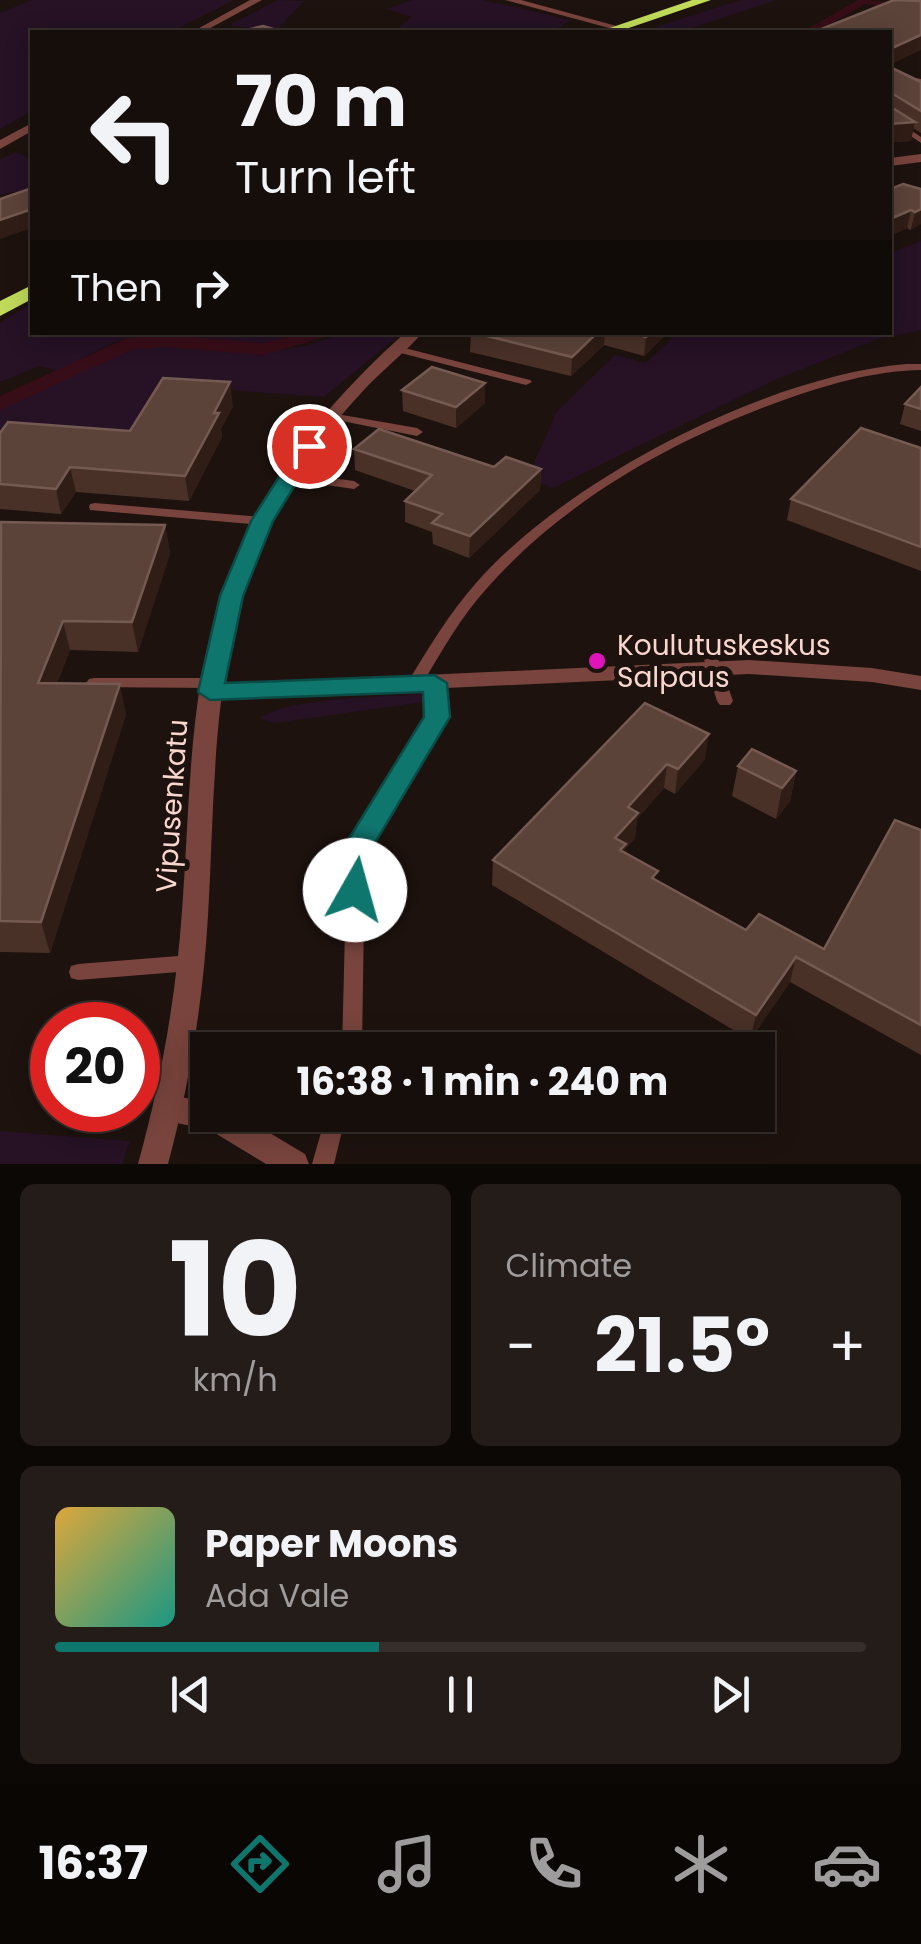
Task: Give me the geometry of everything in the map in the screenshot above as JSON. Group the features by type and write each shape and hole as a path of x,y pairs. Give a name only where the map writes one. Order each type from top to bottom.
{"highway":[{"path":"622,30 705,0"},
{"path":"622,30 724,0"},
{"path":"0,310 30,292"}],"street":[{"path":"201,30 257,0"},
{"path":"510,0 615,30"},
{"path":"0,145 30,127"},
{"path":"892,162 921,158"},
{"name":"Vipusenkatu","path":"152,1164 169,1108 191,963 203,749 211,687 231,596 262,521 288,476 361,380 413,335"},
{"path":"211,687 425,683 712,659 749,666 872,674 921,684"},
{"path":"169,1108 216,1117 294,1164"}],"lane":[{"path":"892,76 921,80"},
{"path":"892,119 921,141"},
{"path":"397,349 526,382"},
{"path":"352,1032 356,850 437,717 425,683 424,663 490,576 585,494 662,447 756,405 842,378 899,366 921,367"},
{"path":"331,416 416,432"},
{"path":"288,476 354,486"},
{"path":"95,507 262,521"},
{"path":"712,659 726,701"},
{"path":"94,683 211,687"},
{"path":"78,972 191,963"},
{"path":"323,1164 331,1132"}],"shaded area":[{"path":"32,0 234,0 175,30 30,30 30,112 0,129 0,13"},
{"path":"278,0 304,1 277,30 229,25"},
{"path":"412,0 482,0 571,20 554,30 395,30 412,17 386,9"},
{"path":"741,0 776,0 686,30 646,30"},
{"path":"15,152 30,158 30,188 0,195 0,160"},
{"path":"921,241 921,330 875,340 772,381 553,488 527,478 557,411 615,355 646,363 676,335 892,335 892,252"},
{"path":"30,304 30,335 254,335 299,339 256,343 171,337 129,339 102,348 59,371 40,366 0,382 0,323"},
{"path":"336,335 400,335 324,397 159,385 123,442 0,433 0,409 134,348 186,345 259,350 312,344"},
{"path":"424,694 428,697 423,702 275,723 260,718 315,702"},
{"path":"0,1131 130,1141 122,1164 0,1164"}],"building":[{"path":"894,0 921,1 921,35 892,48 892,30 819,30"},
{"path":"892,68 921,82 921,111 893,94 892,100"},
{"path":"892,108 915,122 892,124"},
{"path":"903,184 921,189 921,209 892,218 892,188"},
{"path":"30,189 30,210 0,220 0,199"},
{"path":"483,335 595,335 572,357"},
{"path":"432,367 485,383 456,407 402,390"},
{"path":"163,378 230,382 214,413 219,413 185,476 70,467 56,489 0,484 0,433 8,422 130,431"},
{"path":"921,387 921,409 905,404"},
{"path":"861,428 921,448 921,547 791,499"},
{"path":"379,429 494,467 506,457 541,469 470,536 432,523 442,514 405,501 432,475 354,449"},
{"path":"1,522 165,525 132,622 63,621 38,683 120,684 41,922 0,921"},
{"path":"645,703 709,734 678,769 667,764 628,807 638,813 615,838 626,844 620,850 658,871 652,878 746,930 759,914 824,949 895,820 921,830 921,1025 796,957 756,1015 493,860"},
{"path":"752,749 796,771 782,788 738,766"}],"waterway":[{"path":"812,30 866,0"},
{"path":"863,2 893,5"},
{"path":"0,404 127,344 164,341 264,349 321,335"}],"place":[{"name":"Koulutuskeskus Salpaus","path":"597,661"}],"route":[{"path":"309,446 262,521 231,596 210,692 434,683 437,717 356,850 355,890"}]}
